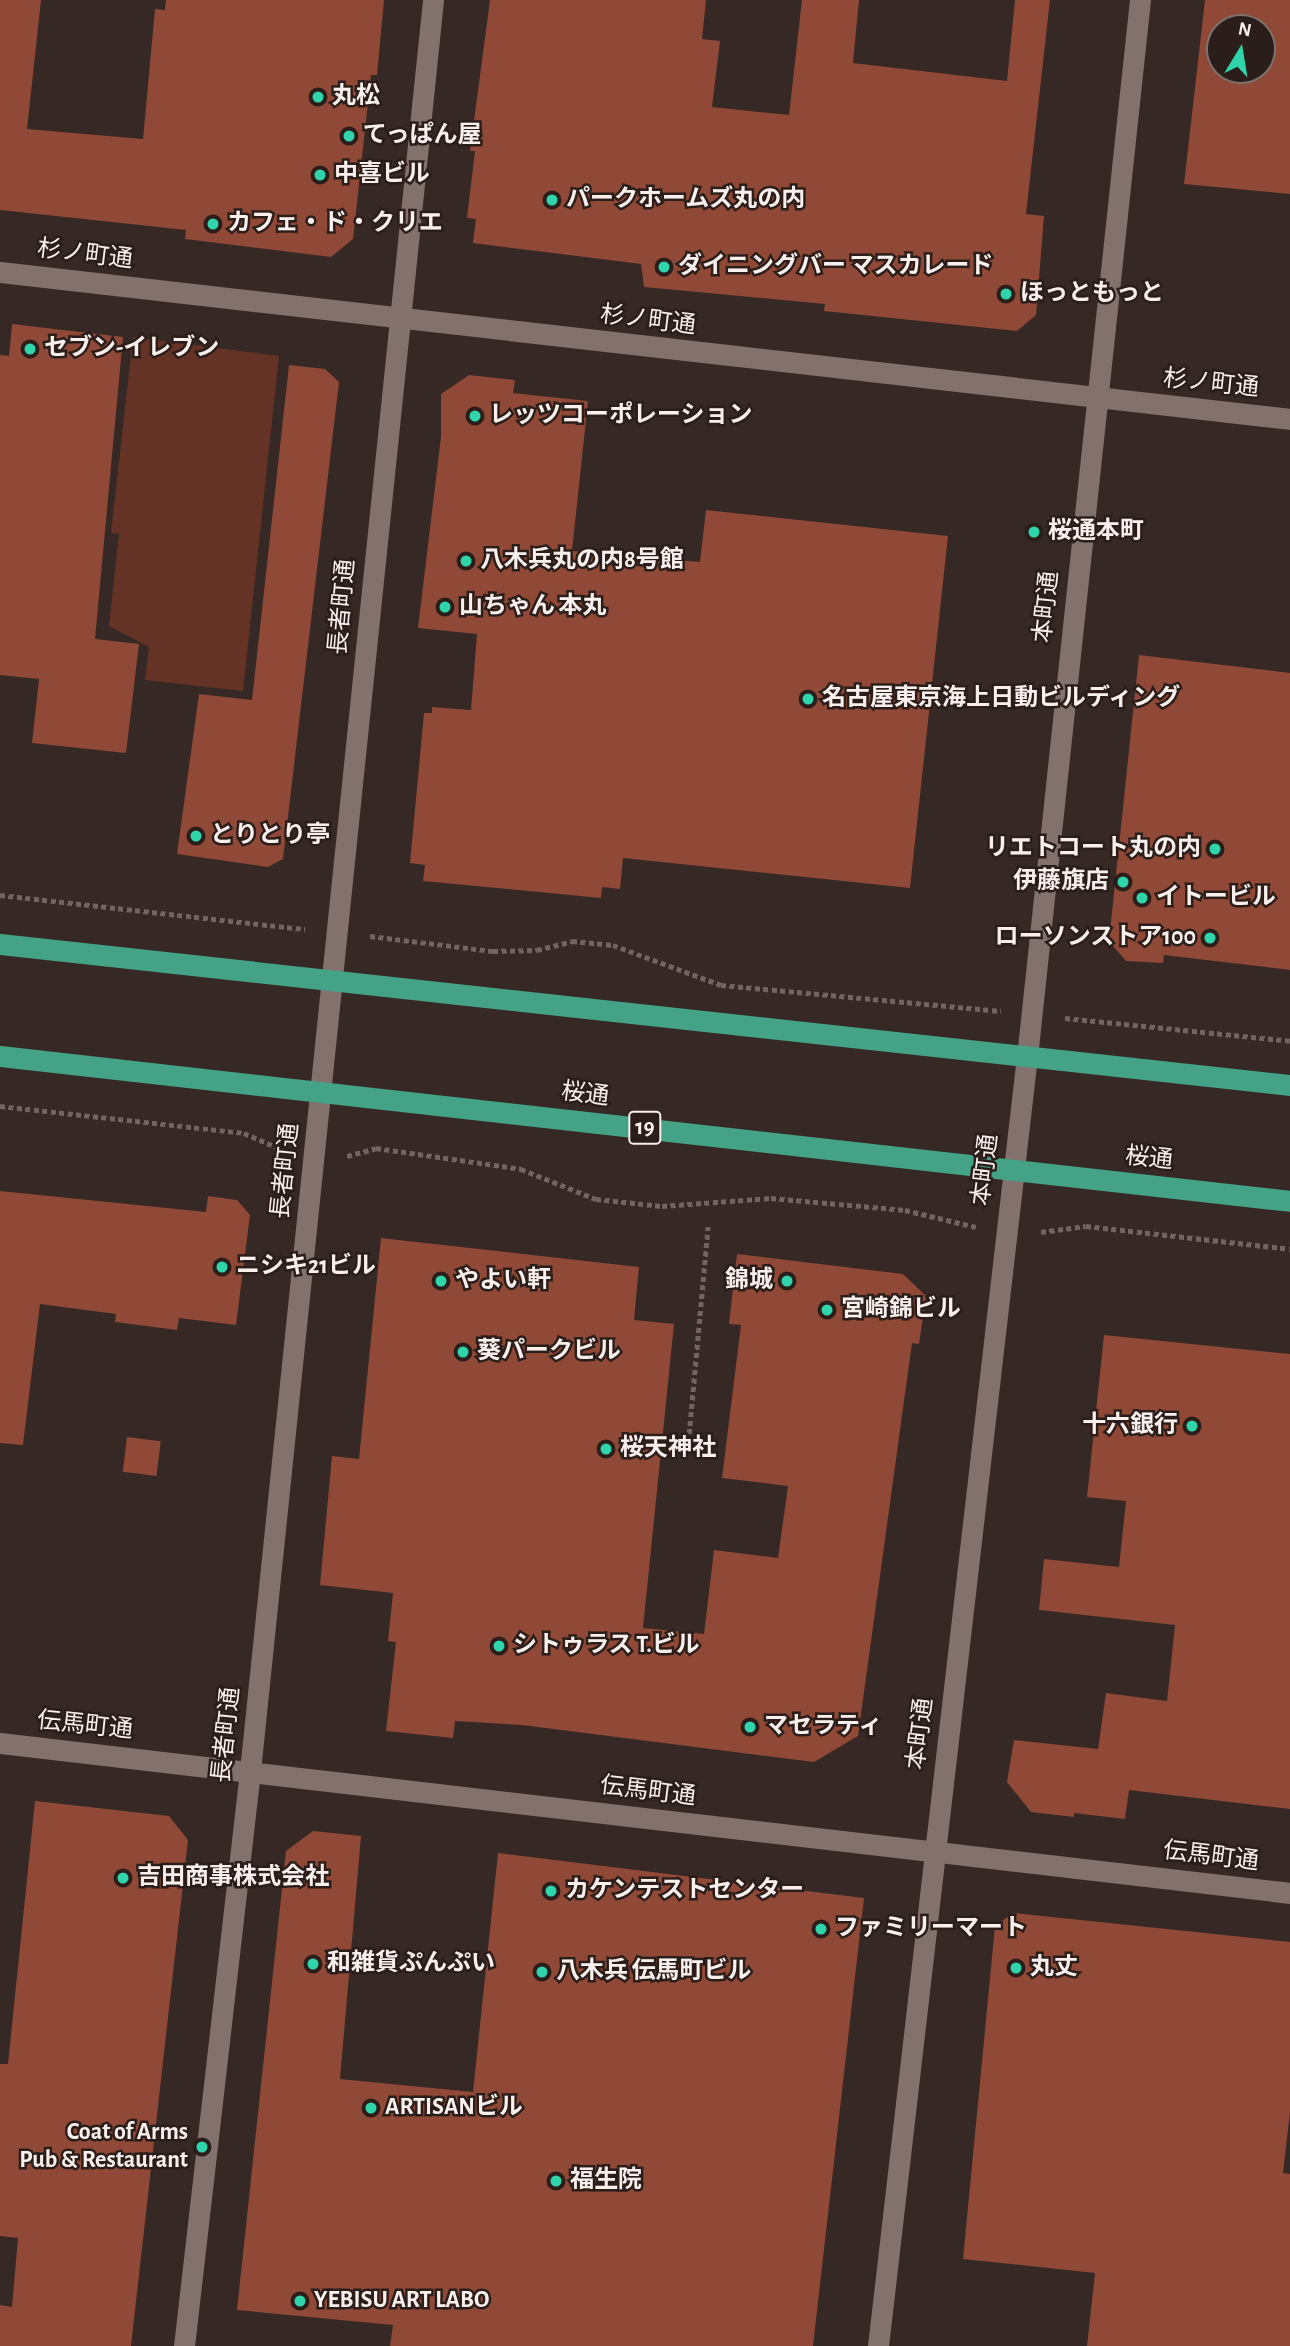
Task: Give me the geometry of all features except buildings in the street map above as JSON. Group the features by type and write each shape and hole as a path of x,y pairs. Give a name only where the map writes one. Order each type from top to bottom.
{"highway":[{"path":"0,944 1290,1085"},
{"name":"桜通","path":"0,1056 1290,1201"}],"street":[{"name":"長者町通","path":"184,2346 250,1771 339,932 398,318 433,0"},
{"name":"本町通","path":"878,2346 1027,1057 1094,398 1140,0"},
{"name":"杉ノ町通","path":"0,272 1290,419"},
{"name":"伝馬町通","path":"0,1742 1290,1893"}],"path":[{"path":"0,895 493,951 537,950 572,941 613,945 721,985 1290,1041"},
{"path":"0,1106 244,1133 314,1161 376,1148 521,1169 596,1199 662,1206 771,1198 936,1214 961,1226 1052,1233 1096,1227 1290,1249"},
{"path":"689,1434 708,1227"}],"shaded area":[{"path":"133,337 279,356 243,691 145,680 149,647 109,626 119,534 111,533"}],"place":[{"name":"丸松","path":"318,97"},
{"name":"てっぱん屋","path":"349,136"},
{"name":"中喜ビル","path":"320,175"},
{"name":"パークホームズ丸の内","path":"552,200"},
{"name":"カフェ・ド・クリエ","path":"213,224"},
{"name":"ダイニングバー マスカレード","path":"664,267"},
{"name":"ほっともっと","path":"1006,294"},
{"name":"セブン-イレブン","path":"30,349"},
{"name":"レッツコーポレーション","path":"475,416"},
{"name":"桜通本町","path":"1034,532"},
{"name":"八木兵丸の内8号館","path":"466,561"},
{"name":"山ちゃん 本丸","path":"445,607"},
{"name":"名古屋東京海上日動ビルディング","path":"808,699"},
{"name":"とりとり亭","path":"196,836"},
{"name":"リエトコート丸の内","path":"1215,849"},
{"name":"伊藤旗店","path":"1123,882"},
{"name":"イトービル","path":"1142,898"},
{"name":"ローソンストア100","path":"1210,938"},
{"name":"ニシキ21ビル","path":"222,1267"},
{"name":"やよい軒","path":"441,1281"},
{"name":"錦城","path":"787,1281"},
{"name":"宮崎錦ビル","path":"827,1310"},
{"name":"葵パークビル","path":"463,1352"},
{"name":"十六銀行","path":"1192,1426"},
{"name":"桜天神社","path":"606,1449"},
{"name":"シトゥラス T.ビル","path":"499,1646"},
{"name":"マセラティ","path":"750,1727"},
{"name":"吉田商事株式会社","path":"123,1878"},
{"name":"カケンテストセンター","path":"551,1891"},
{"name":"ファミリーマート","path":"821,1929"},
{"name":"和雑貨ぷんぷい","path":"313,1964"},
{"name":"丸丈","path":"1016,1968"},
{"name":"八木兵 伝馬町ビル","path":"542,1972"},
{"name":"ARTISANビル","path":"371,2108"},
{"name":"Coat of Arms Pub & Restaurant","path":"202,2147"},
{"name":"福生院","path":"556,2181"},
{"name":"YEBISU ART LABO","path":"300,2301"}]}
